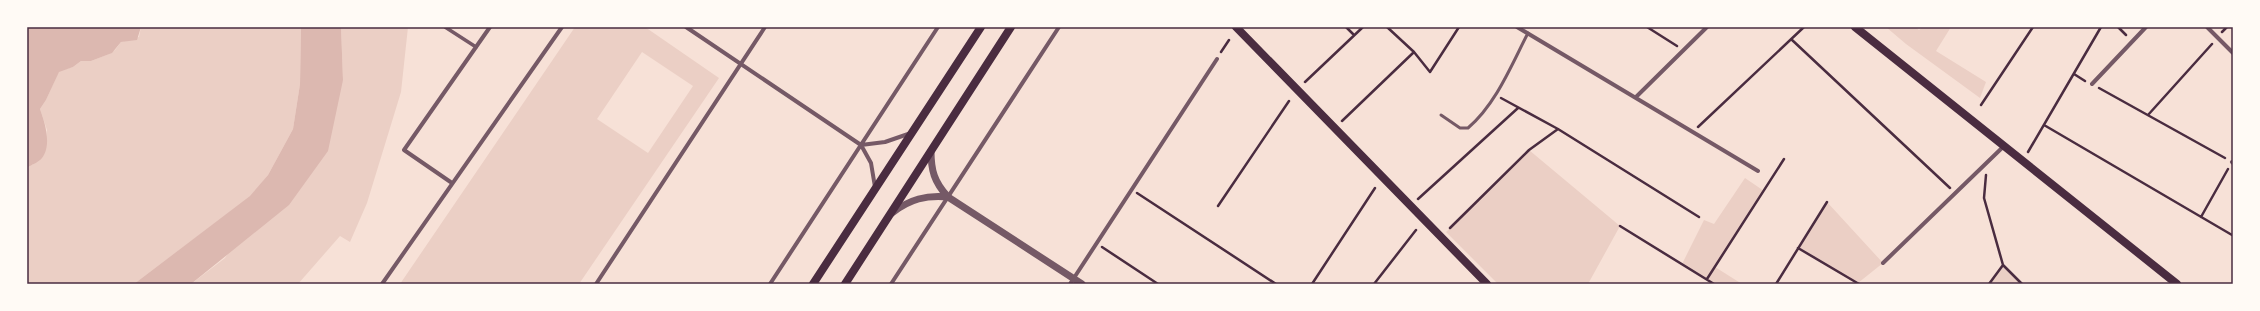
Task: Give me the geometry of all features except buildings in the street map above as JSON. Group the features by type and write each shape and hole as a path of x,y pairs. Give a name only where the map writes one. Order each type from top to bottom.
{"main road":[{"path":"813,284 981,27"},
{"path":"845,284 1011,27"},
{"path":"1236,27 1487,284"},
{"path":"1855,27 2177,284"}],"street":[{"path":"445,27 476,47"},
{"path":"452,183 404,150 490,27"},
{"path":"382,284 562,27"},
{"path":"686,27 861,145 871,163 875,188"},
{"path":"596,284 765,27"},
{"path":"770,284 938,27"},
{"path":"891,284 1059,27"},
{"path":"1517,27 1758,171"},
{"path":"1636,97 1707,27"},
{"path":"2092,84 2146,27"},
{"path":"2207,27 2233,53"},
{"path":"1072,281 1216,59"},
{"path":"861,145 885,142 912,132"},
{"path":"1884,263 2004,146"},
{"path":"932,151 933,176 939,187 948,197 1072,281 1082,284"},
{"path":"891,214 903,205 923,196 948,197"}],"lane":[{"path":"1441,115 1460,128 1468,128 1476,122 1496,94 1528,33"}],"path":[{"path":"1346,27 1354,35"},
{"path":"1305,82 1363,27"},
{"path":"1387,27 1414,52 1430,72 1459,27"},
{"path":"1648,27 1684,50"},
{"path":"1693,132 1804,27"},
{"path":"1981,105 2033,27"},
{"path":"2028,152 2101,27"},
{"path":"2148,115 2227,27"},
{"path":"1216,59 1229,40"},
{"path":"1791,40 1956,194"},
{"path":"1335,128 1414,52"},
{"path":"2074,74 2232,162 2201,217"},
{"path":"1496,94 1518,108 1558,128 1699,217"},
{"path":"1218,206 1289,101"},
{"path":"1410,206 1518,108"},
{"path":"2044,125 2232,235"},
{"path":"1450,228 1529,150 1558,128"},
{"path":"1707,279 1784,159"},
{"path":"1987,163 1984,198 2003,265 2022,284"},
{"path":"1312,284 1375,188"},
{"path":"1132,190 1276,284"},
{"path":"1776,284 1827,202"},
{"path":"1620,226 1714,284"},
{"path":"1374,284 1416,230"},
{"path":"1097,244 1158,284"},
{"path":"1798,248 1859,284"},
{"path":"1989,284 2003,265"}],"shaded area":[{"path":"27,27 141,27 137,40 121,42 112,53 91,61 81,61 73,67 59,72 46,100 40,109 47,134 47,147 45,153 41,159 27,168"},
{"path":"141,27 301,27 300,84 293,129 268,175 251,196 134,284 27,284 27,168 38,161 46,144 47,130 40,109 46,100 59,71 73,67 81,61 91,61 109,54 115,50 121,42 139,37"},
{"path":"301,27 341,27 343,80 328,151 289,205 191,284 134,284 250,196 268,175 293,129 300,84"},
{"path":"341,27 408,27 401,92 367,203 350,242 340,236 298,284 191,284 225,258 343,80"},
{"path":"575,27 645,27 719,78 579,284 400,284","holes":["642,52 693,86 648,153 597,119"]},
{"path":"1886,27 1916,27 1919,30 1922,27 1951,27 1936,51 1986,82 1980,98 1906,44"},
{"path":"1529,150 1620,226 1588,284 1498,284 1446,232"},
{"path":"1745,178 1764,191 1715,267 1742,284 1714,284 1682,264 1704,220 1714,224"},
{"path":"1827,202 1883,263 1858,283 1798,248"},
{"path":"2003,265 2022,284 1989,284"}]}
